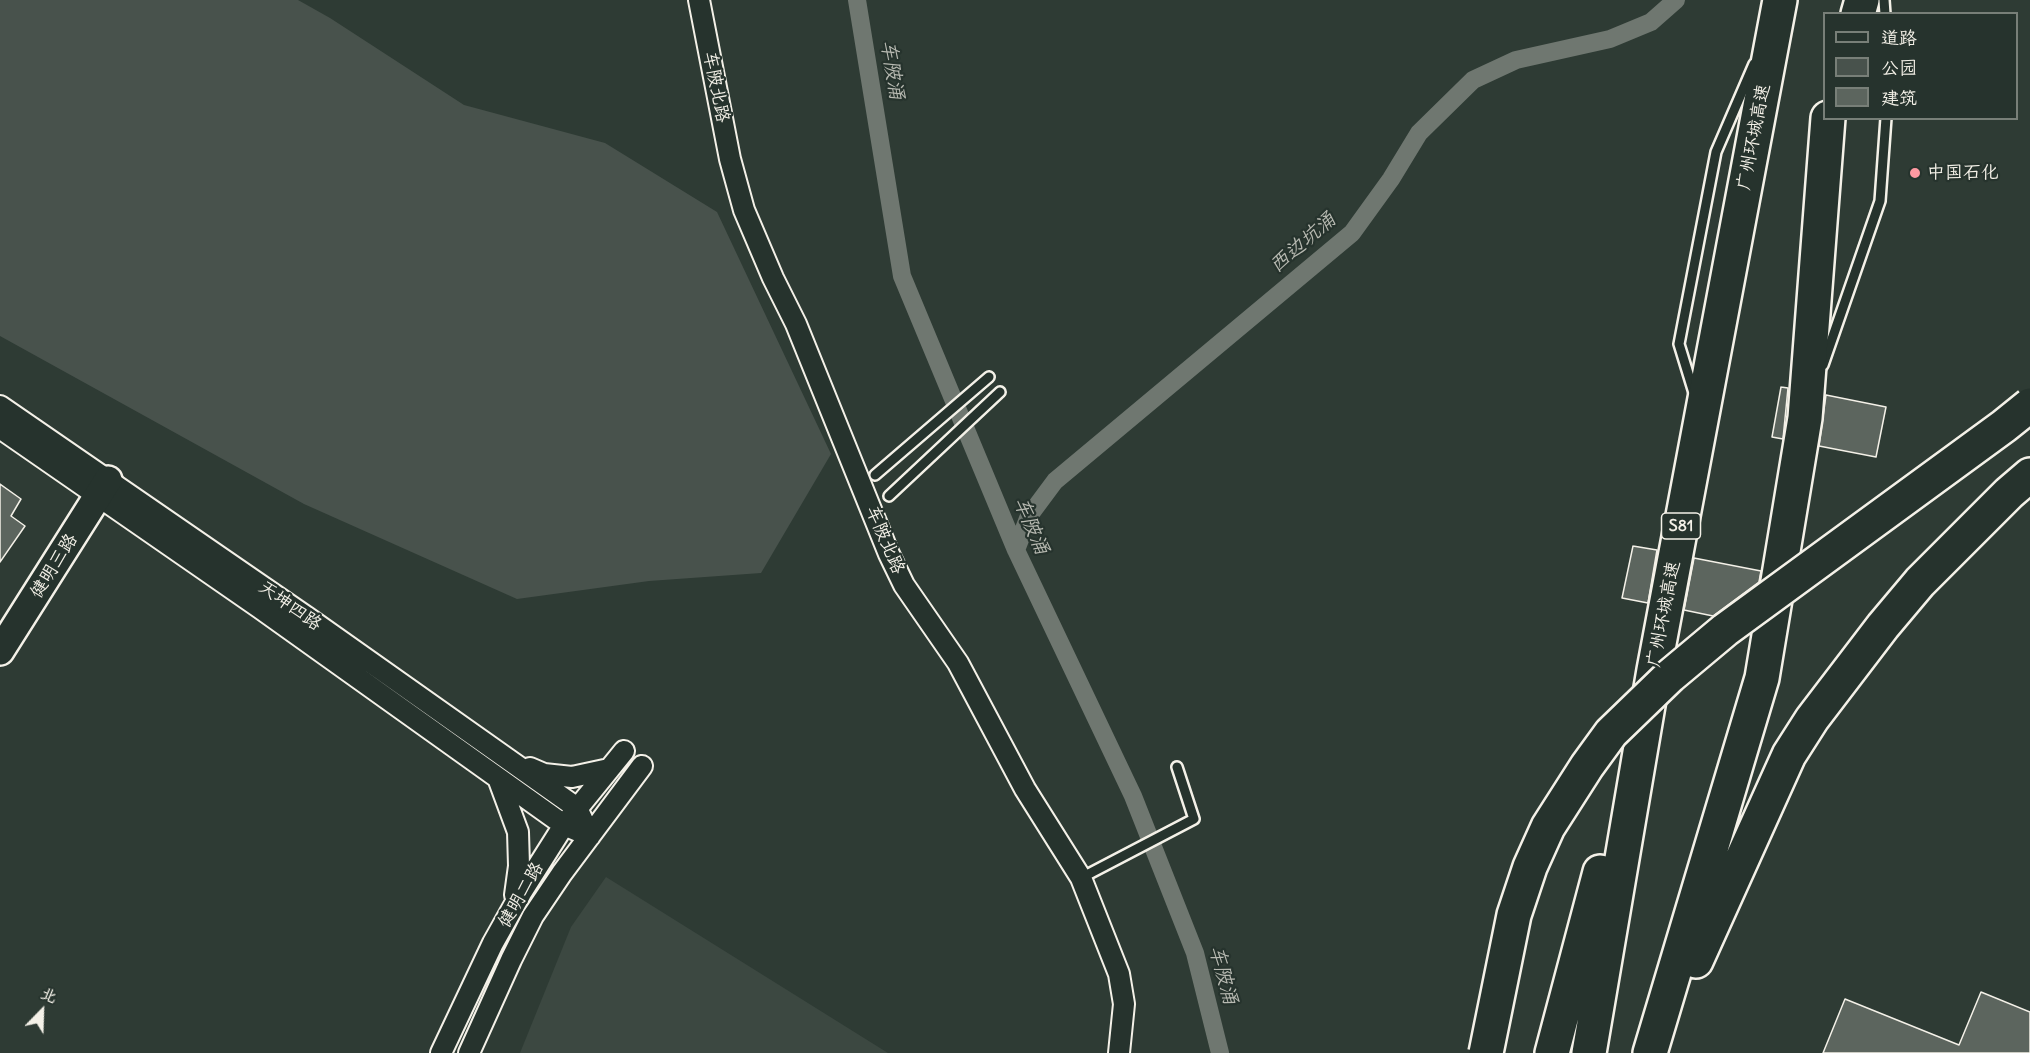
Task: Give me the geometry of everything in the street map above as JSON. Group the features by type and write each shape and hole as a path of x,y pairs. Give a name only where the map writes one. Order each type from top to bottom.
{"highway":[{"name":"广州环城高速","path":"1589,1053 1654,670 1780,1"},
{"path":"1652,1053 1762,678 1804,418 1828,122"},
{"path":"1486,1053 1514,915 1530,867 1560,807 1611,733 1670,676 1725,630 2030,405"},
{"path":"1652,1053 1788,755 1882,626 1920,582 2030,475"},
{"path":"1552,1053 1654,670"}],"street":[{"name":"车陂北路","path":"699,0 730,159 744,210 773,278 796,324 889,554 904,585 958,663 1026,789 1081,878 1119,974 1124,1004 1119,1053"},
{"name":"天坤四路","path":"0,406 260,608 564,825 590,836"},
{"name":"天坤四路","path":"0,428 103,488 577,808"},
{"name":"健明三路","path":"0,651 103,488"},
{"name":"健明二路","path":"441,1053 493,943 514,905 564,825 624,751"},
{"path":"512,762 544,774 572,777 609,769"},
{"name":"健明二路","path":"469,1053 533,916 642,766"},
{"path":"498,778 515,824 520,848 514,905"},
{"path":"577,808 590,836"}],"lane":[{"path":"1761,46 1780,1"},
{"path":"1702,418 1679,344 1716,152 1757,56"},
{"path":"1804,418 1880,201 1886,120"},
{"path":"875,475 989,377"},
{"path":"888,496 1000,392"},
{"path":"624,751 642,766"},
{"path":"1081,878 1194,819 1177,767"}],"shaded area":[{"path":"606,877 888,1053 520,1053 571,927"}],"green space":[{"path":"0,0 298,0 330,18 464,105 605,143 717,212 831,454 761,573 649,581 517,599 304,504 0,336"}],"building":[{"path":"1781,387 1788,388 1783,439 1772,437"},
{"path":"1826,395 1886,407 1876,457 1819,446"},
{"path":"0,484 21,499 11,516 25,526 0,562"},
{"path":"1633,546 1657,550 1648,603 1622,598"},
{"path":"1694,558 1761,571 1759,582 1713,616 1684,610"},
{"path":"1981,992 2030,1012 2030,1053 1823,1053 1845,999 1959,1045"}],"waterway":[{"name":"车陂涌","path":"857,0 902,276 1016,550 1133,796 1195,953 1220,1053"},
{"name":"西边坑涌","path":"1016,550 1029,516 1055,481 1352,233 1391,179 1419,133 1473,80 1516,60 1610,39 1651,22 1676,0"}],"place":[{"name":"中国石化","path":"1915,173"}]}
